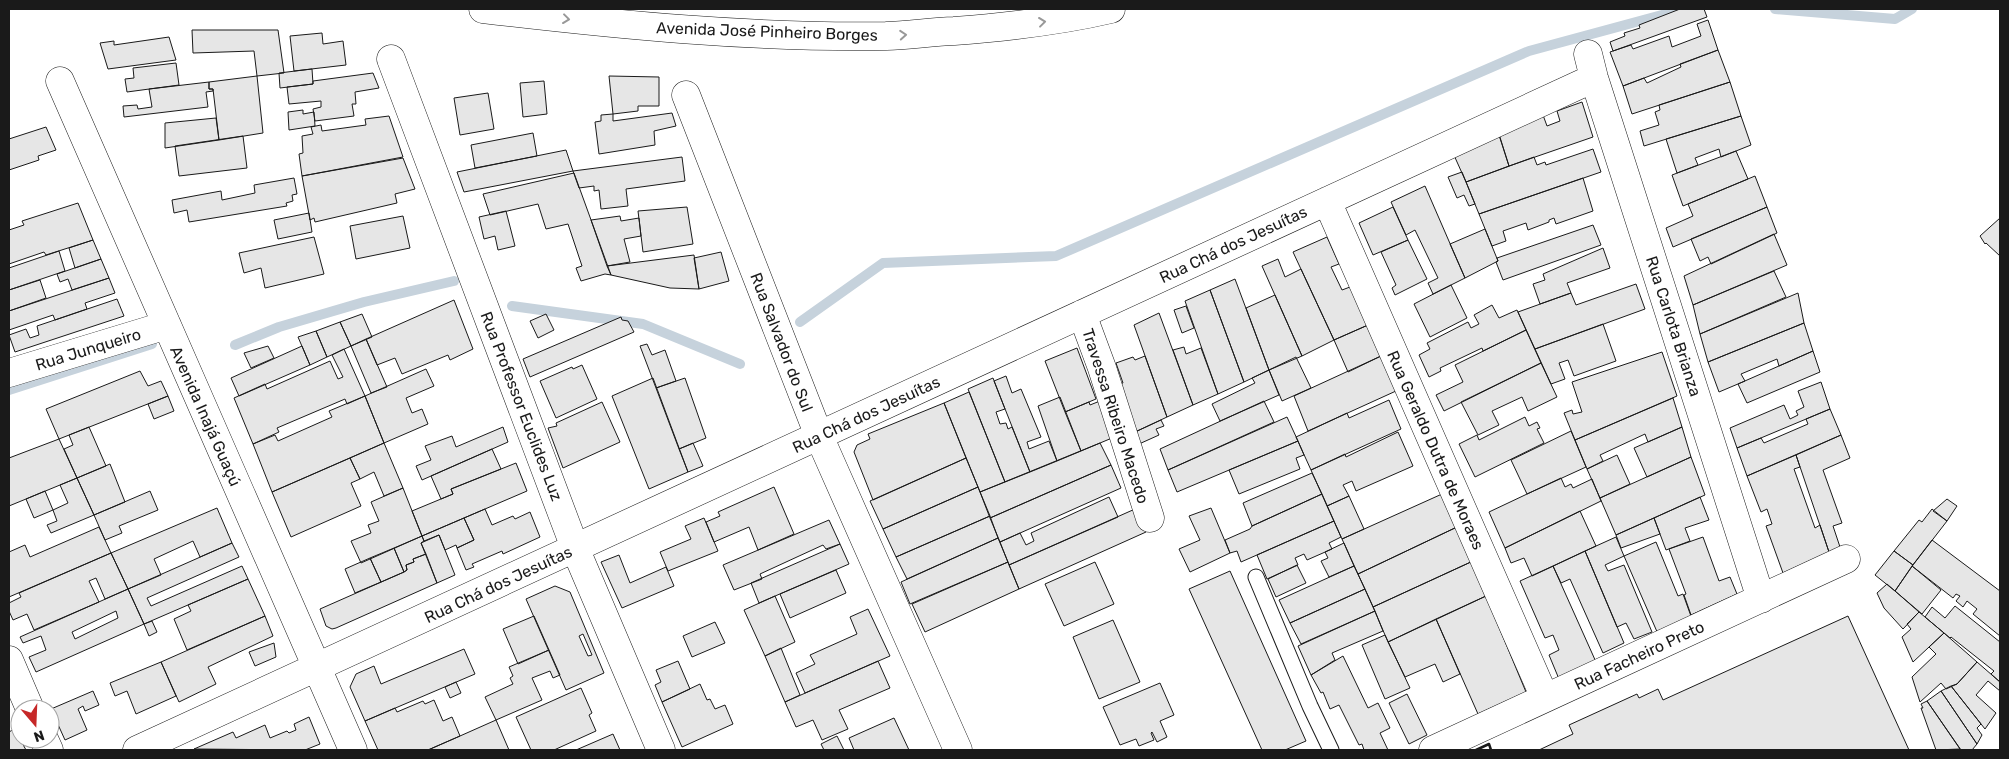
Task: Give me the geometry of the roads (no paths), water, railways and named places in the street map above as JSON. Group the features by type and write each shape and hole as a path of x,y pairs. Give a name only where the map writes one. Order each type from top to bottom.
{"street":[{"name":"Avenida José Pinheiro Borges","path":"483,9 606,24 796,35 888,36 993,28 1075,17 1111,9"},
{"name":"Rua Professor Euclides Luz","path":"391,59 575,548 661,750"},
{"name":"Rua Chá dos Jesuítas","path":"137,750 1327,201 1591,66"},
{"name":"Rua Carlota Brianza","path":"1591,66 1761,599"},
{"name":"Avenida Inajá Guaçú","path":"60,81 353,750"},
{"name":"Rua Salvador do Sul","path":"686,95 819,436 958,750"},
{"name":"Rua Geraldo Dutra de Moraes","path":"1327,201 1545,698"},
{"name":"Travessa Ribeiro Macedo","path":"1082,314 1102,368 1150,518"},
{"name":"Rua Junqueiro","path":"9,373 167,325"},
{"name":"Rua Facheiro Preto","path":"1433,750 1846,560"},
{"path":"9,660 26,699"}],"lane":[{"path":"1256,577 1310,706 1331,750"}],"waterway":[{"path":"800,322 883,263 1056,256 1529,51 1684,9"},
{"path":"1775,9 1895,19 1912,9"},
{"path":"235,345 279,327 364,302 454,281"},
{"path":"512,306 643,324 740,364"},
{"path":"9,390 152,344"}]}
